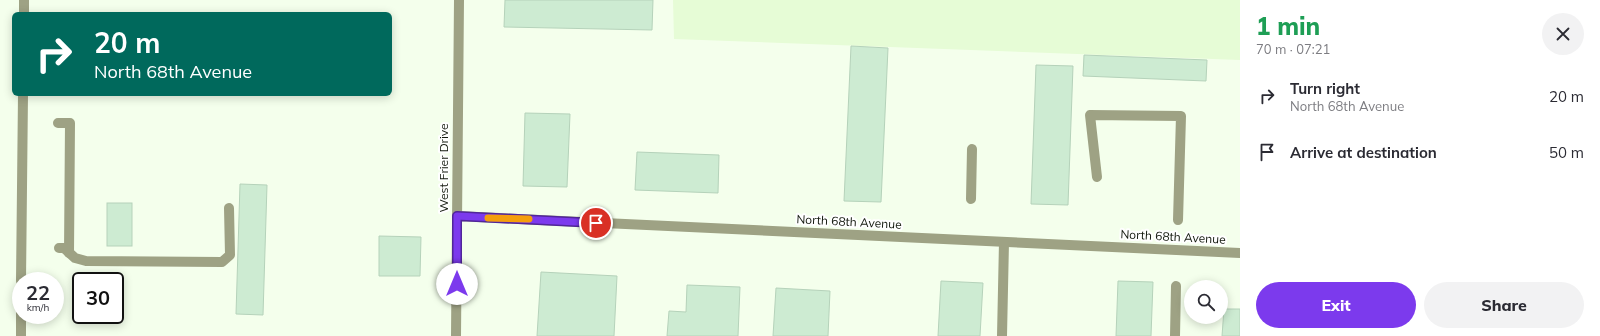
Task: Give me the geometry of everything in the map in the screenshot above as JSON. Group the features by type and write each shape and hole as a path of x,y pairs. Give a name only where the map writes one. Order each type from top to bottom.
{"street":[{"path":"24,0 24,12"},
{"name":"West Frier Drive","path":"456,336 459,0"},
{"path":"21,272 23,96"},
{"path":"1097,177 1090,115 1181,116 1178,220"},
{"path":"58,123 70,123 69,253"},
{"path":"971,199 972,149"},
{"path":"59,248 64,248 75,258 86,261 222,262 230,255 229,208"},
{"name":"North 68th Avenue","path":"457,216 1240,253"},
{"path":"1002,336 1004,242"},
{"path":"1175,336 1176,286"},
{"path":"21,324 21,336"}],"shaded area":[{"path":"673,0 1240,0 1240,60 674,39"}],"building":[{"path":"505,0 653,0 652,30 504,27"},
{"path":"851,46 888,48 881,202 844,201"},
{"path":"1084,55 1207,60 1206,81 1083,76"},
{"path":"1036,65 1073,66 1068,205 1031,204"},
{"path":"525,113 570,114 567,187 523,186"},
{"path":"637,152 719,155 718,193 635,190"},
{"path":"240,184 267,185 263,315 236,314"},
{"path":"107,203 132,203 132,246 107,246"},
{"path":"379,236 421,237 420,276 379,276"},
{"path":"541,272 617,276 614,336 537,336"},
{"path":"941,281 983,283 980,336 938,336"},
{"path":"1118,281 1153,282 1151,336 1116,336"},
{"path":"687,285 740,287 738,336 667,336 669,311 686,312"},
{"path":"776,288 830,291 828,336 773,336"},
{"path":"1228,309 1240,309 1240,336 1222,336 1223,324 1228,324"}],"slow traffic":[{"path":"488,218 529,219"}],"route":[{"path":"457,284 457,216 596,223"}]}
